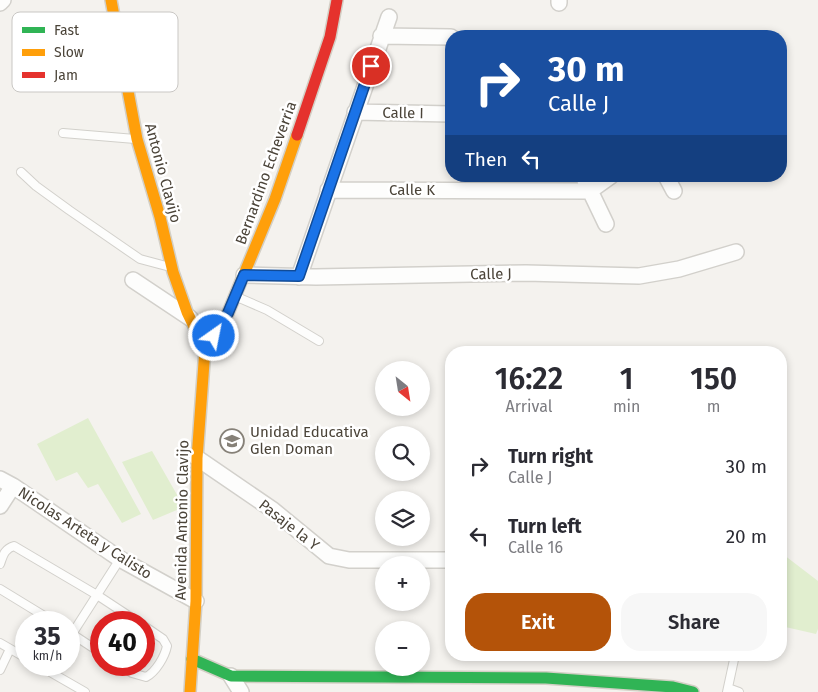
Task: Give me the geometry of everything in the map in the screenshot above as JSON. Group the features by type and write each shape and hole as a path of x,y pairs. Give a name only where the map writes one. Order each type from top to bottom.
{"street":[{"path":"0,3 3,0"},
{"name":"Bernardino Echeverria","path":"205,349 228,313 278,190 330,37 337,0"},
{"path":"299,276 388,17"},
{"path":"381,36 445,37"},
{"name":"Antonio Clavijo","path":"128,92 137,139 160,217 172,267 190,318 205,349"},
{"name":"Calle I","path":"355,112 445,114"},
{"path":"586,182 606,224"},
{"path":"590,191 603,182"},
{"path":"669,182 674,191"},
{"name":"Calle K","path":"328,190 590,191"},
{"name":"Calle J","path":"244,275 526,273 639,276 680,269 736,252"},
{"path":"133,280 190,318"},
{"name":"Avenida Antonio Clavijo","path":"190,692 196,601 197,458 205,349"},
{"name":"Pasaje la Y","path":"197,458 273,510 328,556 349,560 445,560"},
{"path":"0,506 7,483"},
{"name":"Nicolas Arteta y Calisto","path":"7,483 120,559 196,601"},
{"path":"192,659 231,676 546,678 673,687 693,692"},
{"path":"231,676 241,692"},
{"path":"546,678 556,692"}],"lane":[{"path":"63,132 137,139"},
{"path":"21,172 36,186 69,210 140,258 172,267"},
{"path":"235,296 267,310 319,341"},
{"path":"0,564 5,551 14,546 121,611"},
{"path":"80,619 120,559"},
{"path":"0,589 36,611"},
{"path":"155,634 163,639 167,646 166,653 155,669"},
{"path":"0,643 15,652"},
{"path":"0,670 10,649"},
{"path":"734,661 728,690 739,692"},
{"path":"57,676 85,692"}],"green space":[{"path":"88,418 141,514 122,523 98,484 88,488 77,472 56,481 37,444"},
{"path":"152,451 184,507 153,520 122,462"},
{"path":"787,557 818,581 818,629 816,634 787,627"}],"traffic: fast":[{"path":"192,659 231,676 546,678 673,687 693,692"}],"traffic: slow":[{"path":"111,0 113,12"},
{"path":"128,92 137,139 160,217 173,272 187,312 205,349"},
{"path":"205,349 228,313 275,199 297,135"},
{"path":"190,692 196,601 197,458 205,349"}],"traffic: jam":[{"path":"297,135 330,37 337,0"}],"place":[{"name":"Unidad Educativa Glen Doman","path":"232,441"}],"route":[{"path":"214,336 228,313 244,275 299,276 371,66"}]}
